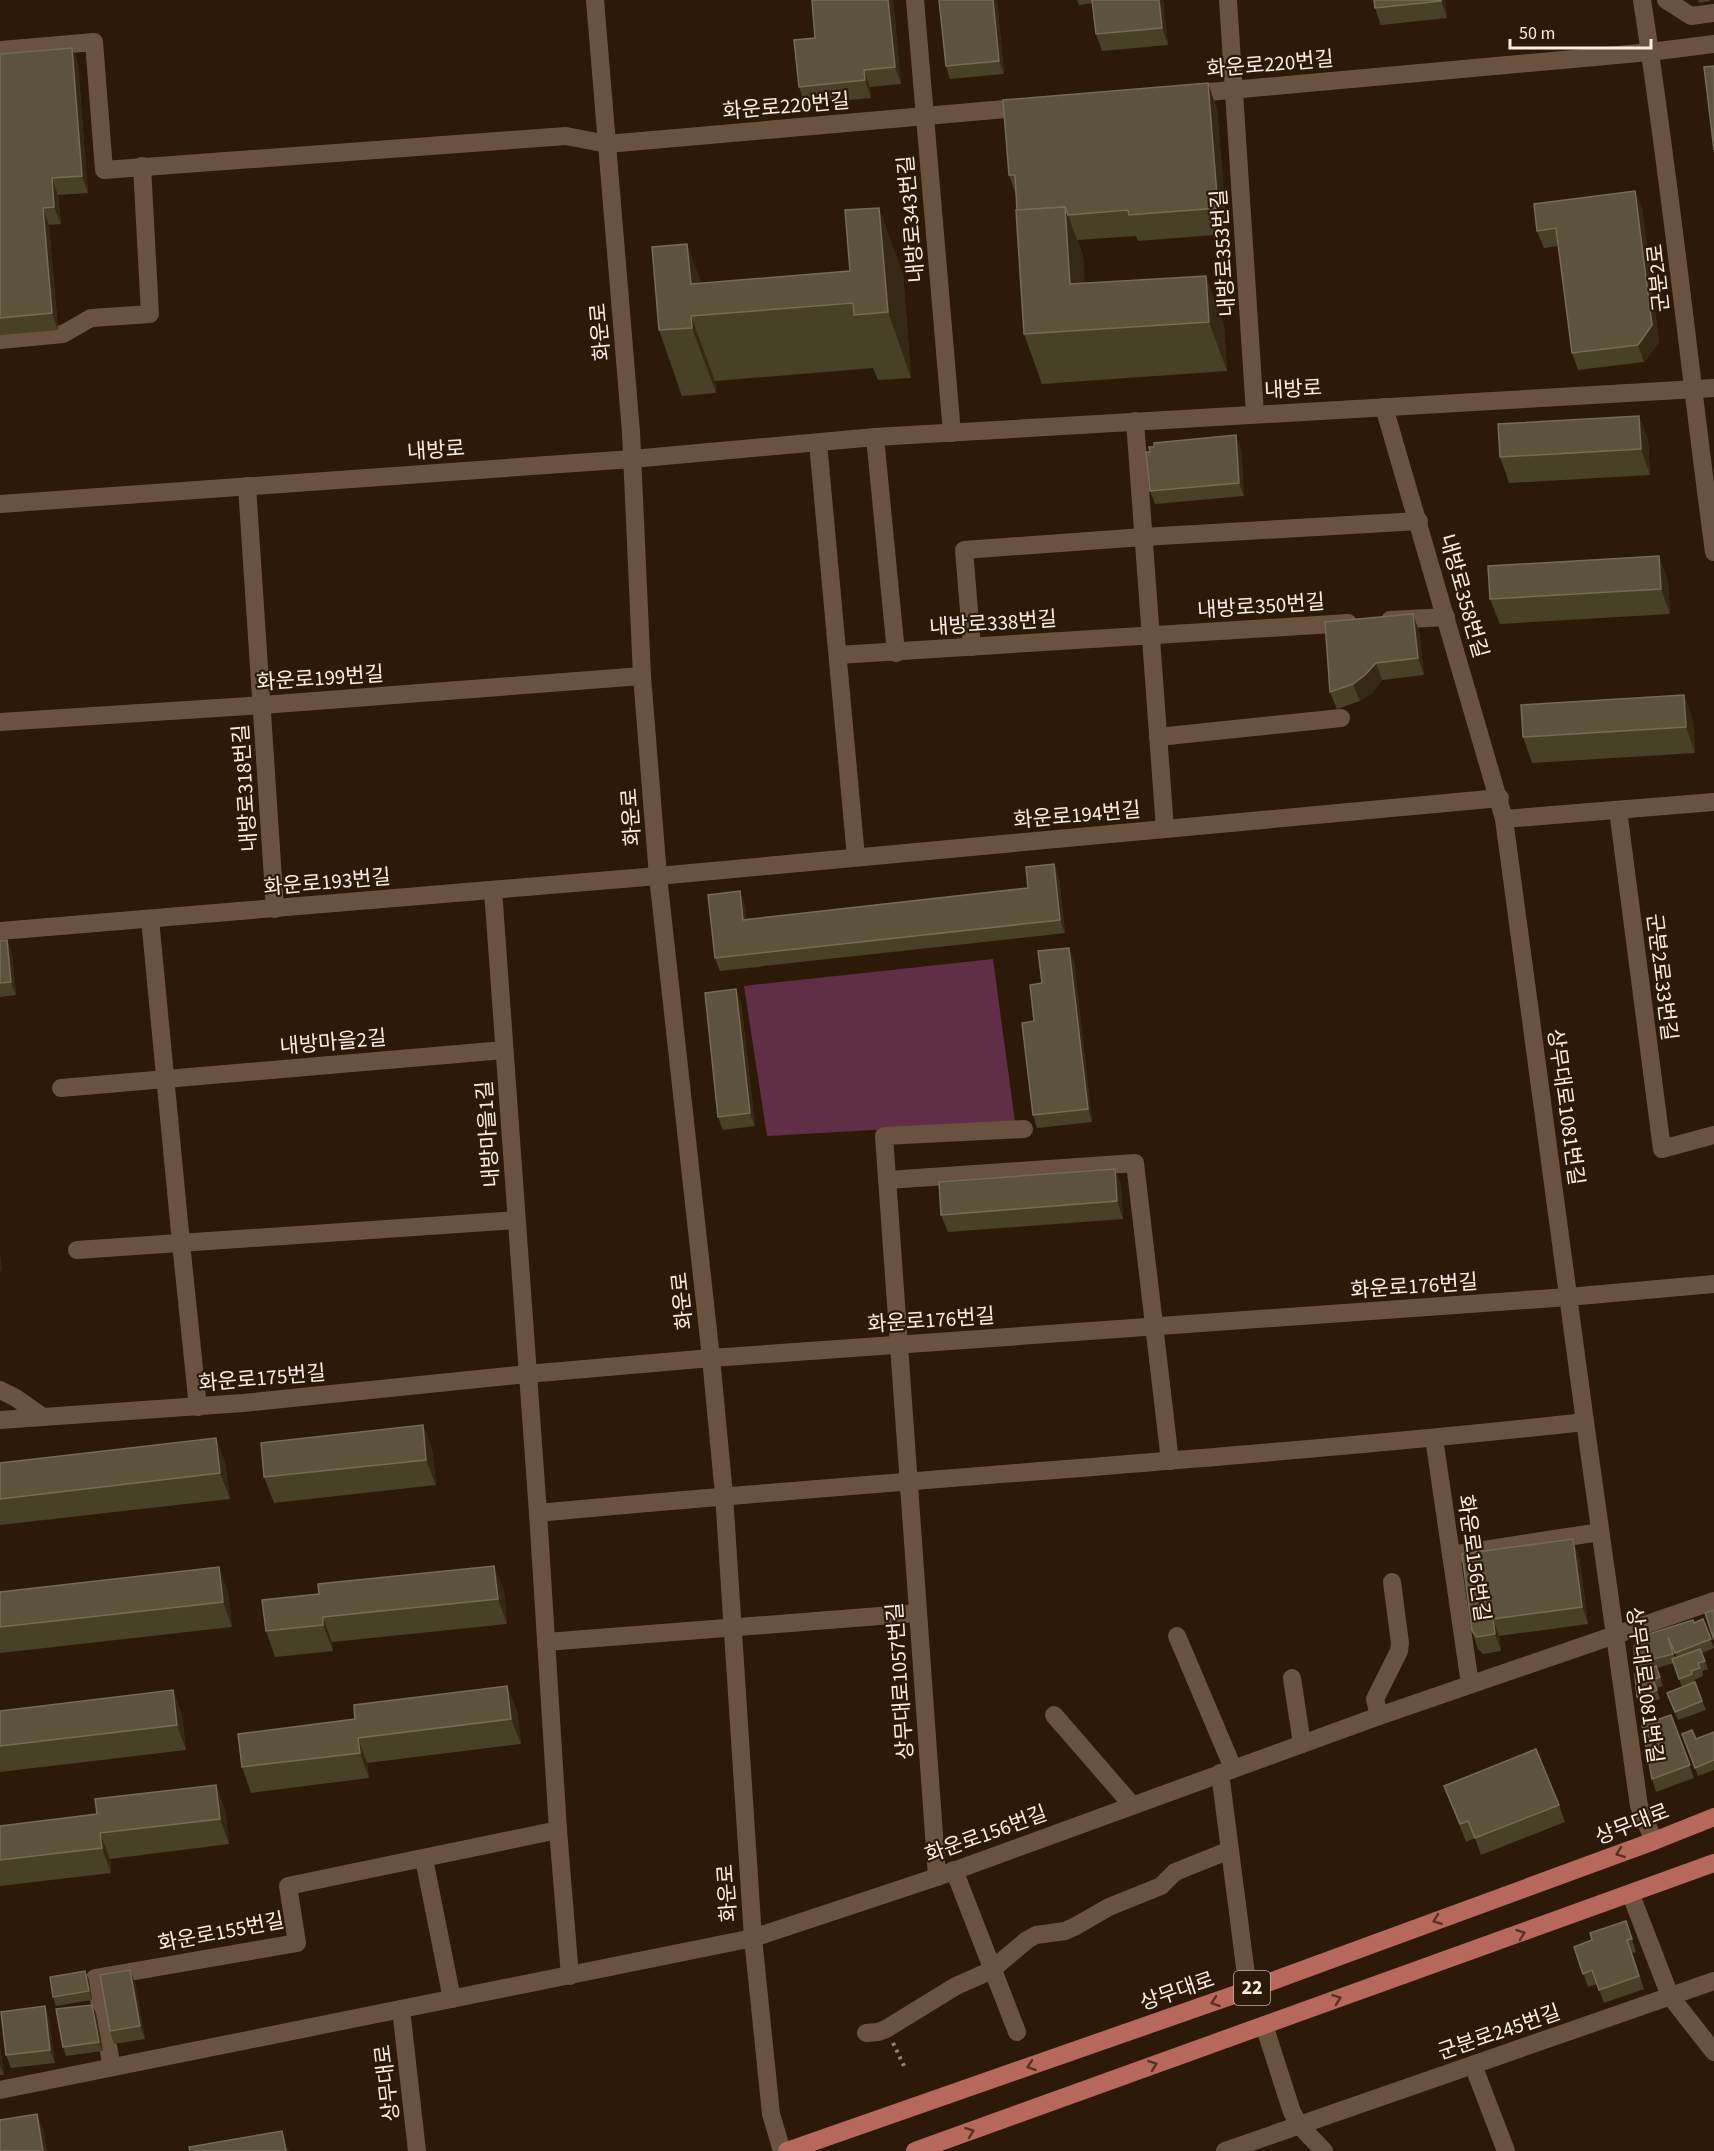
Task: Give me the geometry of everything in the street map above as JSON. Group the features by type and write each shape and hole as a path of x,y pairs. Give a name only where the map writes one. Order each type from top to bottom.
{"main road":[{"name":"상무대로","path":"785,2151 1248,1990 1714,1817"},
{"name":"22","path":"915,2151 1631,1895 1714,1863"}],"street":[{"name":"화운로","path":"595,0 632,459 642,676 658,876 724,1496 753,1938 771,2114 785,2151"},
{"name":"내방로343번길","path":"915,0 952,433"},
{"name":"내방로353번길","path":"1228,0 1255,414"},
{"name":"군분2로","path":"1642,0 1676,232 1714,552"},
{"path":"1666,0 1691,16 1714,13"},
{"name":"화운로220번길","path":"0,50 94,42 104,170 566,136 607,144 1044,106"},
{"name":"화운로220번길","path":"1175,95 1650,52 1714,44"},
{"path":"0,340 63,334 91,318 150,314 142,166"},
{"name":"내방로","path":"0,504 632,459 875,437 1714,388"},
{"name":"내방로358번길","path":"1384,407 1500,798"},
{"path":"1135,421 1165,829"},
{"path":"875,437 896,652"},
{"path":"818,443 856,858"},
{"name":"내방로318번길","path":"247,486 275,909"},
{"path":"972,647 964,550 1419,521"},
{"name":"내방로350번길","path":"1151,635 1446,617"},
{"name":"내방로338번길","path":"838,655 1151,635"},
{"name":"화운로199번길","path":"0,722 263,705 642,676"},
{"path":"1158,737 1341,718"},
{"name":"상무대로1081번길","path":"1500,798 1639,1806 1654,1841"},
{"name":"화운로194번길","path":"658,876 1500,798"},
{"path":"1504,819 1714,802"},
{"name":"군분2로33번길","path":"1618,810 1662,1149 1714,1135"},
{"name":"화운로193번길","path":"0,931 658,876"},
{"name":"내방마을1길","path":"493,891 527,1374"},
{"path":"150,919 198,1407"},
{"name":"내방마을2길","path":"61,1088 504,1050"},
{"name":"상무대로1057번길","path":"937,1877 884,1136 1024,1129"},
{"path":"887,1174 1135,1163 1170,1461"},
{"path":"77,1250 516,1220"},
{"name":"화운로176번길","path":"711,1358 1568,1297 1714,1284"},
{"name":"화운로175번길","path":"0,1420 198,1407 711,1358"},
{"path":"527,1374 570,1976"},
{"path":"0,1390 43,1417"},
{"path":"538,1513 1170,1461 1434,1438 1585,1422"},
{"name":"화운로156번길","path":"1434,1438 1470,1684"},
{"path":"1451,1555 1600,1532"},
{"path":"1379,1716 1375,1699 1396,1659 1400,1643 1392,1582"},
{"name":"화운로156번길","path":"753,1938 937,1877 1379,1716 1714,1601"},
{"path":"546,1642 918,1613"},
{"path":"1177,1636 1226,1771 1230,1850 1248,1990"},
{"path":"1292,1678 1302,1744"},
{"path":"1054,1715 1132,1805"},
{"name":"화운로155번길","path":"112,2067 95,1978 297,1943 288,1886 558,1830"},
{"path":"867,2033 886,2029 956,1986 992,1970 1036,1935 1065,1931 1109,1906 1161,1886 1175,1872 1230,1850"},
{"path":"424,1858 452,1999"},
{"path":"954,1870 1017,2032"},
{"path":"1631,1895 1670,1996 1714,2052"},
{"path":"0,2090 753,1938"},
{"name":"군분로245번길","path":"1225,2151 1714,1981"},
{"name":"상무대로","path":"401,2009 417,2151"},
{"path":"1264,2025 1292,2112 1299,2125 1324,2151"},
{"path":"1473,2065 1503,2150"}],"path":[{"path":"886,2029 906,2070"}],"shaded area":[{"path":"993,959 1015,1122 767,1136 744,986"}],"building":[{"path":"812,0 888,0 895,67 864,70 865,80 799,87 794,40 815,38"},
{"path":"939,0 993,0 999,61 946,66"},
{"path":"1092,0 1159,0 1162,28 1096,34"},
{"path":"1374,0 1441,0 1441,1 1375,8"},
{"path":"72,48 82,176 52,178 54,207 43,208 52,313 0,318 0,54"},
{"path":"1714,66 1714,150 1704,67"},
{"path":"1208,83 1218,208 1129,215 1128,210 1068,215 1065,207 1017,210 1015,175 1009,175 1003,100"},
{"path":"1635,191 1652,325 1638,345 1572,353 1556,228 1537,231 1534,204"},
{"path":"1065,207 1070,284 1206,276 1209,322 1024,334 1016,210"},
{"path":"879,208 888,312 854,315 853,303 691,316 692,328 659,330 652,247 687,244 691,284 850,271 845,210"},
{"path":"1639,416 1641,449 1500,457 1498,424"},
{"path":"1236,435 1239,483 1150,491 1146,452 1150,452 1149,447 1154,447 1154,443"},
{"path":"1659,556 1661,589 1490,599 1488,566"},
{"path":"1413,614 1418,658 1376,663 1353,684 1330,692 1325,622"},
{"path":"1684,695 1686,727 1523,737 1521,705"},
{"path":"1054,864 1060,920 715,958 708,895 740,891 743,920 1028,888 1026,867"},
{"path":"7,940 11,982 0,983 0,941"},
{"path":"1069,948 1088,1109 1033,1115 1022,1023 1034,1021 1030,985 1042,983 1038,951"},
{"path":"736,989 750,1113 718,1117 705,993"},
{"path":"1115,1169 1117,1201 941,1215 939,1182"},
{"path":"423,1425 426,1460 264,1477 261,1443"},
{"path":"216,1438 220,1473 0,1499 0,1463"},
{"path":"1573,1539 1582,1607 1493,1619 1495,1634 1477,1637 1472,1631 1462,1554"},
{"path":"494,1566 498,1599 323,1617 323,1625 266,1631 262,1600 319,1594 318,1584"},
{"path":"219,1567 223,1602 0,1627 0,1592"},
{"path":"1714,1610 1714,1640 1705,1613"},
{"path":"1703,1619 1711,1639 1675,1653 1668,1637 1673,1654 1650,1660 1651,1667 1636,1671 1634,1647 1639,1637"},
{"path":"1700,1649 1705,1661 1698,1663 1700,1668 1691,1671 1692,1674 1679,1679 1672,1659"},
{"path":"1656,1666 1660,1677 1653,1680 1657,1690 1637,1697 1635,1674"},
{"path":"1695,1682 1702,1701 1675,1712 1667,1693"},
{"path":"507,1686 511,1719 358,1738 360,1753 242,1767 238,1734 355,1719 354,1705"},
{"path":"173,1690 177,1725 0,1746 0,1711"},
{"path":"1671,1715 1690,1765 1652,1779 1642,1725"},
{"path":"1692,1730 1696,1739 1714,1732 1714,1760 1695,1768 1682,1734"},
{"path":"1536,1749 1559,1805 1475,1838 1468,1821 1460,1824 1444,1786"},
{"path":"216,1785 220,1819 100,1833 102,1848 0,1860 0,1826 97,1814 95,1799"},
{"path":"1626,1921 1632,1939 1627,1940 1639,1976 1599,1990 1592,1970 1583,1974 1574,1947 1592,1940 1590,1933"},
{"path":"130,1970 140,2026 110,2031 100,1975"},
{"path":"85,1971 89,1991 53,1997 50,1977"},
{"path":"92,2005 99,2042 63,2047 56,2009"},
{"path":"45,2006 50,2050 6,2055 1,2012"},
{"path":"37,2114 43,2151 0,2151 0,2120"},
{"path":"282,2131 286,2151 190,2151 189,2147"}]}
